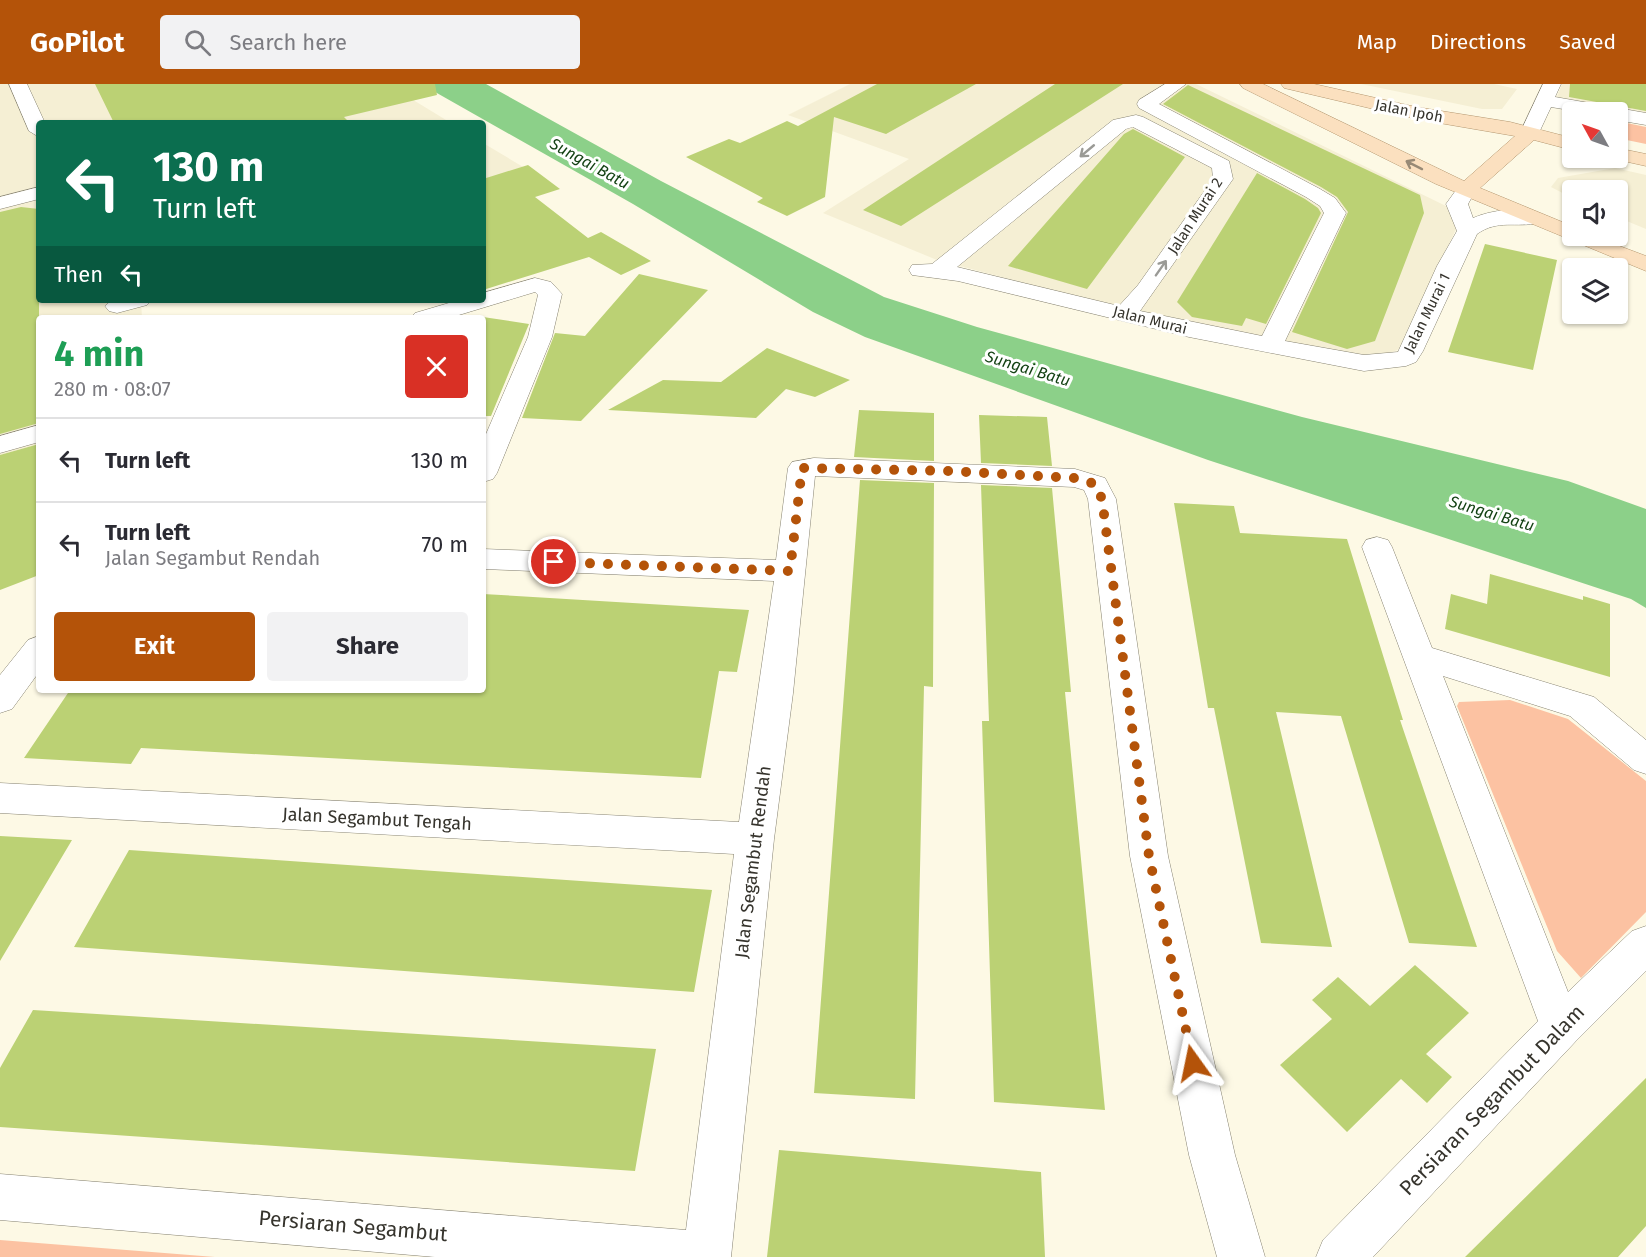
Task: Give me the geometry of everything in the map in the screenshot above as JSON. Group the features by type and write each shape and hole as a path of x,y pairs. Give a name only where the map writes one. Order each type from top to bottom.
{"main road":[{"path":"1250,84 1466,190 1562,231"},
{"name":"Jalan Ipoh","path":"1290,84 1354,100 1530,133"},
{"path":"1338,84 1384,99 1562,141"},
{"path":"1331,123 1353,131 1402,134 1412,128 1404,119 1354,100"},
{"path":"1466,190 1530,133"},
{"path":"1628,156 1646,160"},
{"path":"1499,162 1497,179 1503,190 1531,218"},
{"path":"1601,246 1646,264"}],"street":[{"path":"18,84 36,124"},
{"path":"1177,84 1146,104 1313,193 1328,202 1335,213 1270,346"},
{"path":"1530,133 1549,92 1580,102"},
{"path":"1628,116 1646,119"},
{"name":"Jalan Murai 2","path":"929,271 1120,124 1136,121 1222,165 1223,178 1146,290 1125,314"},
{"path":"1466,190 1457,204 1467,230 1488,219 1504,215 1531,218"},
{"path":"0,203 36,194"},
{"name":"Jalan Murai 1","path":"1364,363 1397,361 1407,357 1467,230"},
{"name":"Jalan Murai","path":"929,271 1270,346 1364,363"},
{"path":"486,299 535,285 543,286 550,294 540,337 486,466"},
{"path":"486,319 548,300"},
{"path":"433,315 474,303"},
{"path":"0,445 36,434"},
{"name":"Jalan Segambut Rendah","path":"707,1256 755,839 777,693 802,468 962,472 1075,478 1095,484 1102,499 1149,856 1212,1155 1241,1257"},
{"path":"1377,547 1561,1027"},
{"path":"486,559 790,571"},
{"path":"0,700 36,652"},
{"path":"1417,656 1582,706 1646,760"},
{"name":"Jalan Segambut Tengah","path":"0,798 755,839"},
{"name":"Persiaran Segambut Dalam","path":"1340,1257 1561,1027 1646,944"},
{"name":"Persiaran Segambut","path":"0,1197 707,1256"}],"shaded area":[{"path":"0,84 387,84 446,120 36,120 36,303 141,303 142,315 36,315 36,450 0,461"},
{"path":"850,84 1196,84 1448,207 1456,229 1399,349 1386,355 1363,356 1140,313 937,260 823,213 909,159 788,115"},
{"path":"1361,84 1494,84 1517,89 1502,109 1482,109"},
{"path":"1562,84 1646,84 1646,116 1628,113 1628,102 1572,102 1556,99"},
{"path":"1628,123 1646,127 1646,144 1628,140"},
{"path":"486,145 540,177 486,192"},
{"path":"1615,168 1646,175 1646,229 1628,222 1628,180 1562,180 1562,193 1551,187 1558,178"},
{"path":"1510,700 1568,719 1646,781 1646,912 1581,978 1557,951 1457,706 1459,702"},
{"path":"0,1240 215,1257 0,1257"}],"water":[{"name":"Sungai Batu","path":"421,84 486,84 661,181 884,297 977,327 1302,417 1568,481 1646,509 1646,608 1631,599 1208,460 865,337 813,312 633,204"}],"building":[{"path":"95,84 435,84 437,95 344,117 347,120 113,120"},
{"path":"877,84 976,84 886,134 834,117 825,197 787,216 757,202 763,198 686,157 729,139 740,143 787,121 798,126"},
{"path":"1055,84 1123,84 901,226 863,210"},
{"path":"1570,84 1646,84 1646,111 1628,108 1628,102 1596,102 1569,97"},
{"path":"1188,85 1420,195 1424,213 1375,341 1347,349 1292,332 1348,212 1337,197 1321,187 1163,104"},
{"path":"1133,129 1185,157 1087,289 1008,266 1124,134"},
{"path":"528,165 560,189 535,197 588,238 601,232 651,261 621,275 589,257 486,289 486,178"},
{"path":"1257,173 1305,199 1321,213 1266,324 1246,318 1242,326 1192,317 1177,302"},
{"path":"21,207 36,209 36,303 39,303 39,315 36,315 36,424 0,434 0,212"},
{"path":"1485,244 1557,260 1533,370 1448,352"},
{"path":"639,274 708,290 581,421 522,418 555,333 585,336"},
{"path":"486,317 529,324 491,416 486,416"},
{"path":"767,348 850,380 815,397 786,389 756,418 608,410 663,380 721,382"},
{"path":"859,410 934,413 934,461 854,457"},
{"path":"979,415 1047,417 1052,466 981,463"},
{"path":"36,445 36,576 0,590 0,455"},
{"path":"860,480 934,483 933,687 924,686 915,1099 814,1093"},
{"path":"981,485 1052,488 1071,692 1065,692 1105,1110 994,1102 982,721 989,721"},
{"path":"1174,503 1234,506 1240,533 1347,539 1403,720 1400,720 1477,947 1409,943 1341,716 1276,712 1332,947 1261,943 1214,708 1208,708"},
{"path":"1490,574 1583,600 1583,596 1610,604 1610,677 1445,629 1451,594 1487,604"},
{"path":"486,594 749,610 737,672 719,671 701,778 141,748 131,764 24,758 68,693 486,693"},
{"path":"0,836 72,840 0,961"},
{"path":"129,850 712,890 694,992 74,947"},
{"path":"1415,965 1469,1013 1426,1054 1452,1077 1427,1103 1401,1079 1347,1132 1280,1065 1332,1019 1312,1000 1338,977 1370,1006"},
{"path":"33,1010 656,1049 635,1171 0,1127 0,1068"},
{"path":"1646,1078 1646,1226 1618,1257 1465,1257"},
{"path":"779,1150 1041,1172 1045,1257 767,1257"}],"route":[{"path":"554,562 790,571 802,468 950,471 1075,478 1095,484 1102,499 1130,727 1149,856 1193,1063"}]}
